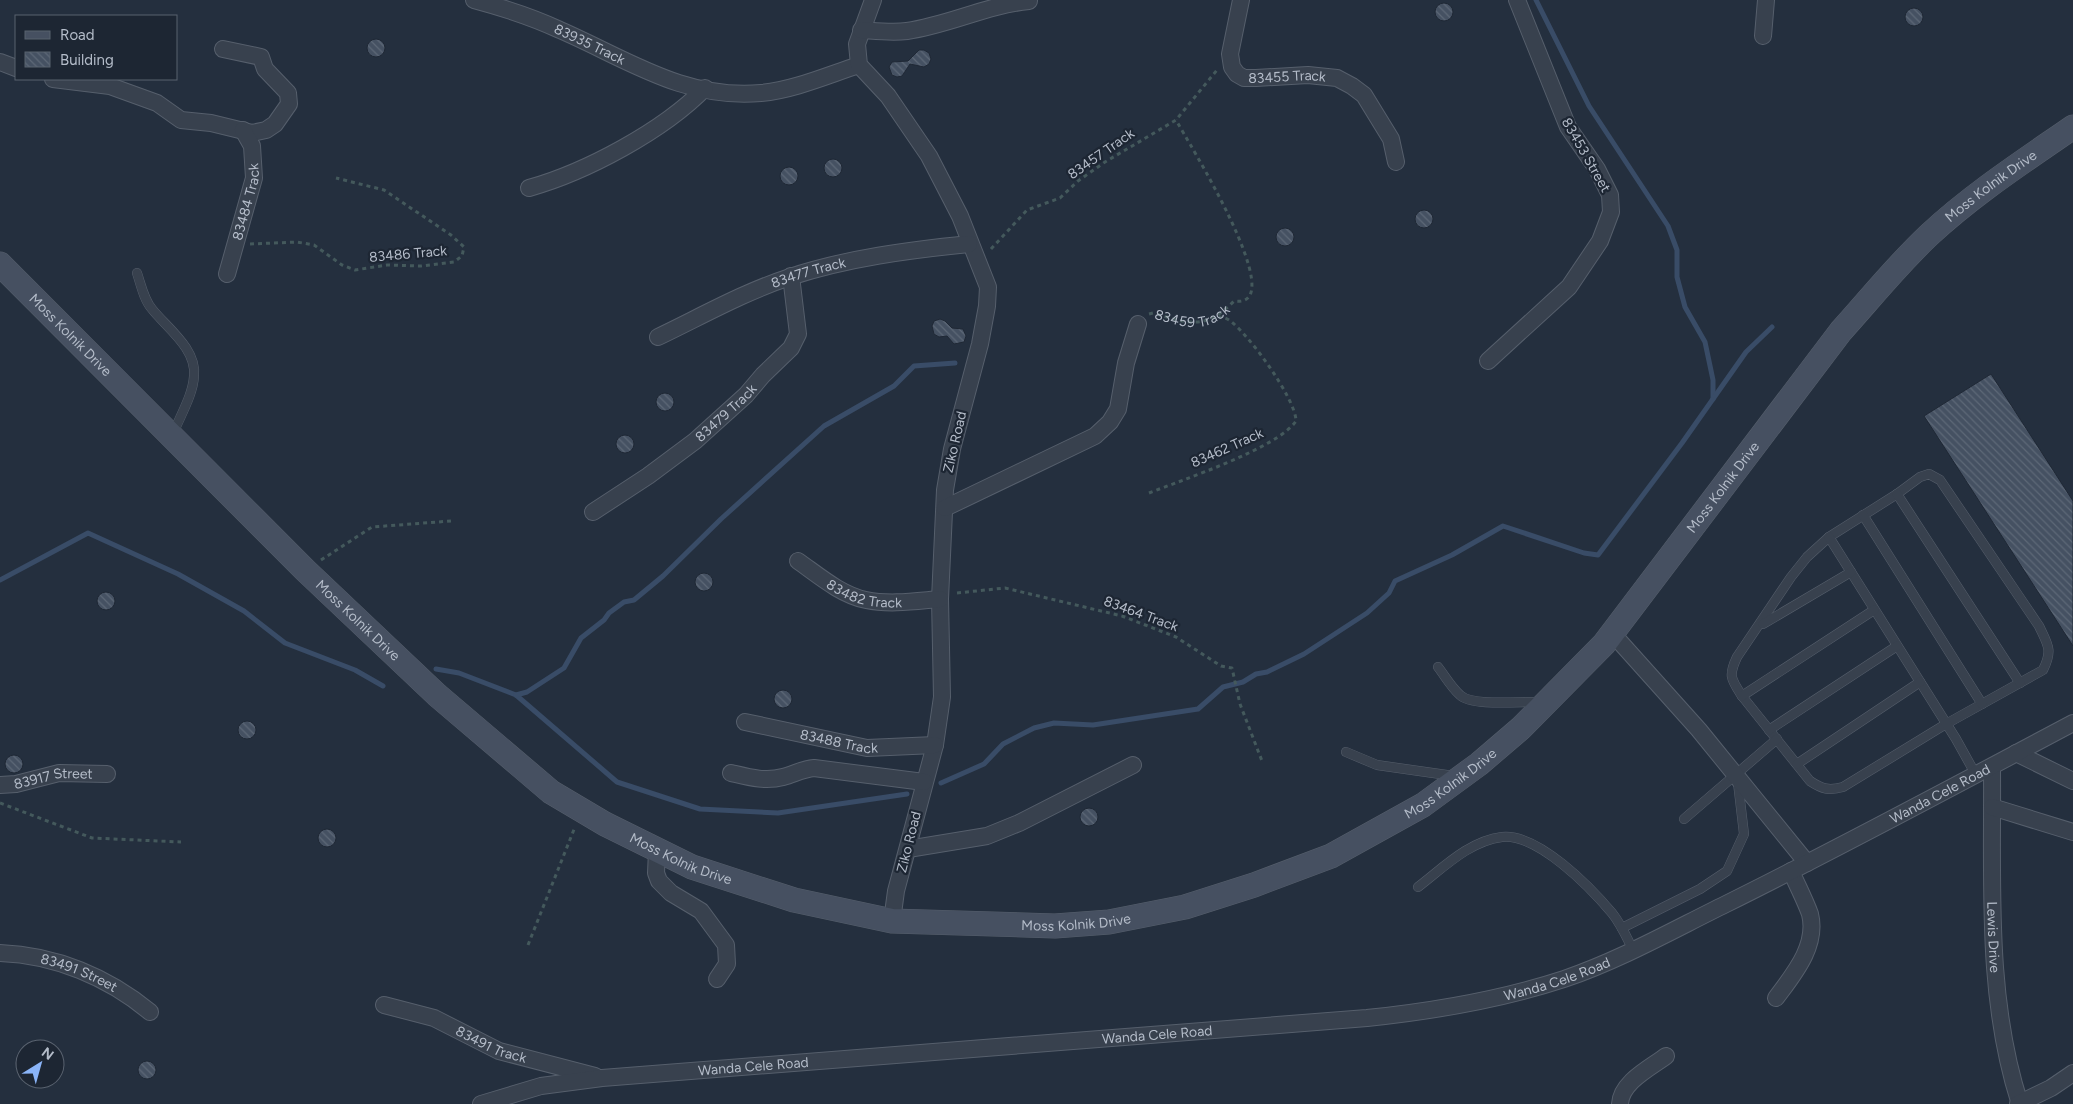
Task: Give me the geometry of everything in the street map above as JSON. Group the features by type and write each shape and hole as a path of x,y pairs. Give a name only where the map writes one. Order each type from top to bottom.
{"main road":[{"name":"Moss Kolnik Drive","path":"0,264 305,570 466,720 551,792 657,851 692,867 794,900 892,921 1055,926 1109,922 1185,907 1254,885 1331,856 1423,805 1462,777 1521,728 1612,633 1841,331 1880,287 1929,235 1988,186 2073,127"}],"street":[{"name":"83935 Track","path":"474,0 518,12 562,30 676,84 722,92 761,93 807,82 859,65"},
{"path":"859,65 857,44 873,0"},
{"path":"1230,54 1241,0"},
{"name":"83453 Street","path":"1488,361 1568,287 1600,242 1611,212 1610,195 1597,169 1568,127 1517,0"},
{"path":"1763,36 1766,0"},
{"path":"861,30 904,31 945,23 1004,4 1029,1"},
{"path":"61,80 110,86 157,103 181,120 252,133 266,130 276,124 289,104 288,93 265,69 261,57 223,49"},
{"name":"83455 Track","path":"1230,54 1232,67 1236,74 1244,78 1308,75 1337,78 1352,86 1364,96 1391,139 1396,162"},
{"path":"0,62 15,68"},
{"name":"Ziko Road","path":"859,65 888,96 929,156 960,216 988,287 987,306 980,344 951,456 945,490 940,599 942,697 935,745 896,891 892,921"},
{"path":"529,188 550,182 603,160 683,108 705,88"},
{"name":"83484 Track","path":"227,274 254,178 252,146 243,130"},
{"name":"83477 Track","path":"658,337 752,291 792,276 899,252 972,249"},
{"name":"83479 Track","path":"593,512 648,476 696,441 746,395 763,374 791,348 798,334 792,276"},
{"name":"83459 Track","path":"945,508 1095,436 1103,430 1118,409 1126,363 1138,324"},
{"name":"83482 Track","path":"798,561 850,594 864,600 901,602 940,599"},
{"path":"1612,633 1736,776 1807,863"},
{"name":"83488 Track","path":"745,722 867,748 935,745"},
{"name":"Wanda Cele Road","path":"481,1104 541,1086 602,1078 1348,1020 1432,1011 1505,996 1566,978 1633,950 1807,863 2073,723"},
{"path":"2016,754 2073,782"},
{"path":"908,849 987,836 1019,823 1133,765"},
{"name":"Lewis Drive","path":"1992,767 1993,921 1998,996 2019,1104"},
{"path":"731,773 760,780 782,778 803,769 814,768 924,782"},
{"name":"83917 Street","path":"0,785 16,784 59,773 107,774"},
{"path":"1992,807 2073,832"},
{"path":"657,851 656,873 659,881 671,893 701,911 726,945 727,964 717,979"},
{"path":"1776,998 1796,971 1807,951 1812,933 1810,915 1791,871"},
{"name":"83491 Street","path":"0,953 41,958 99,977 132,997 150,1012"},
{"name":"83491 Track","path":"384,1005 434,1018 498,1051 602,1078"},
{"path":"1620,1104 1624,1090 1666,1056"},
{"path":"2019,1104 2051,1088 2073,1074"}],"lane":[{"path":"138,273 151,308 180,340 192,360 195,374 192,388 172,437"},
{"path":"1929,474 1936,476 2039,626 2049,649 2049,658 2043,670 1946,724 1838,789 1822,789 1810,781 1742,696 1732,681 1730,671 1737,657 1791,577 1829,537 1897,494 1920,477 1929,474"},
{"path":"1897,494 2020,683"},
{"path":"1864,516 1982,704"},
{"path":"1829,537 1976,775"},
{"path":"1760,625 1851,572"},
{"path":"1742,696 1874,610"},
{"path":"1769,730 1897,646"},
{"path":"1438,666 1460,695 1471,701 1547,702"},
{"path":"1798,764 1920,682"},
{"path":"1684,819 1736,776 1776,739"},
{"path":"1346,752 1377,765 1462,777"},
{"path":"1622,928 1700,889 1727,870 1744,834 1736,776"},
{"path":"1418,887 1470,848 1504,837 1516,839 1541,849 1578,878 1613,914 1633,950"}],"path":[{"name":"83457 Track","path":"972,249 988,252 1027,210 1060,198 1078,181 1105,162 1176,120 1230,54"},
{"name":"83459 Track","path":"1138,324 1146,315 1153,313 1194,322 1209,322 1218,317 1234,301 1246,300 1251,296 1252,274 1234,226 1176,120"},
{"name":"83486 Track","path":"235,244 297,242 314,245 342,265 355,270 387,265 421,266 454,262 462,256 464,247 451,235 384,190 336,178"},
{"name":"83462 Track","path":"1148,493 1252,451 1284,433 1296,421 1291,399 1256,350 1238,327 1228,318 1218,317"},
{"path":"305,570 372,528 451,521"},
{"name":"83464 Track","path":"940,599 959,592 1005,588 1122,616 1176,637 1221,666 1232,668 1234,682 1262,760"},
{"path":"0,804 92,838 180,842"},
{"path":"528,945 582,810"}],"building":[{"path":"1444,3 1450,6 1453,12 1450,18 1444,21 1438,18 1435,12 1438,6"},
{"path":"1914,8 1920,11 1923,17 1920,23 1914,26 1908,23 1905,17 1908,11"},
{"path":"376,39 382,42 385,48 382,54 376,57 370,54 367,48 370,42"},
{"path":"919,50 929,53 931,59 929,64 924,67 910,64 902,76 892,75 889,67 892,62 908,61"},
{"path":"833,159 839,162 842,168 839,174 833,177 827,174 824,168 827,162"},
{"path":"789,167 795,170 798,176 795,182 789,185 783,182 780,176 783,170"},
{"path":"1424,210 1430,213 1433,219 1430,225 1424,228 1418,225 1415,219 1418,213"},
{"path":"1285,228 1291,231 1294,237 1291,243 1285,246 1279,243 1276,237 1279,231"},
{"path":"940,319 952,328 963,329 966,336 964,342 954,344 947,336 939,337 934,334 932,326 934,321"},
{"path":"1991,374 2073,501 2073,646 1924,416"},
{"path":"665,393 671,396 674,402 671,408 665,411 659,408 656,402 659,396"},
{"path":"625,435 631,438 634,444 631,450 625,453 619,450 616,444 619,438"},
{"path":"704,573 710,576 713,582 710,588 704,591 698,588 695,582 698,576"},
{"path":"106,592 112,595 115,601 112,607 106,610 100,607 97,601 100,595"},
{"path":"783,690 789,693 792,699 789,705 783,708 777,705 774,699 777,693"},
{"path":"247,721 253,724 256,730 253,736 247,739 241,736 238,730 241,724"},
{"path":"14,755 20,758 23,764 20,770 14,773 8,770 5,764 8,758"},
{"path":"1089,808 1095,811 1098,817 1095,823 1089,826 1083,823 1080,817 1083,811"},
{"path":"327,829 333,832 336,838 333,844 327,847 321,844 318,838 321,832"},
{"path":"147,1061 153,1064 156,1070 153,1076 147,1079 141,1076 138,1070 141,1064"}],"waterway":[{"path":"1536,0 1589,106 1668,226 1677,250 1677,277 1685,307 1705,342 1713,380 1713,399"},
{"path":"941,783 984,764 1003,744 1034,728 1054,723 1093,725 1198,709 1223,687 1243,682 1256,674 1267,672 1304,654 1367,613 1389,593 1395,581 1452,555 1503,526 1584,553 1598,555 1682,443 1746,352 1772,327"},
{"path":"516,695 527,692 564,668 581,638 604,620 609,613 624,602 634,600 663,576 721,519 824,426 894,386 914,366 955,363"},
{"path":"0,580 88,533 178,574 244,611 285,643 355,670 383,686"},
{"path":"436,669 459,673 516,695 617,782 700,809 778,813 907,794"}]}
